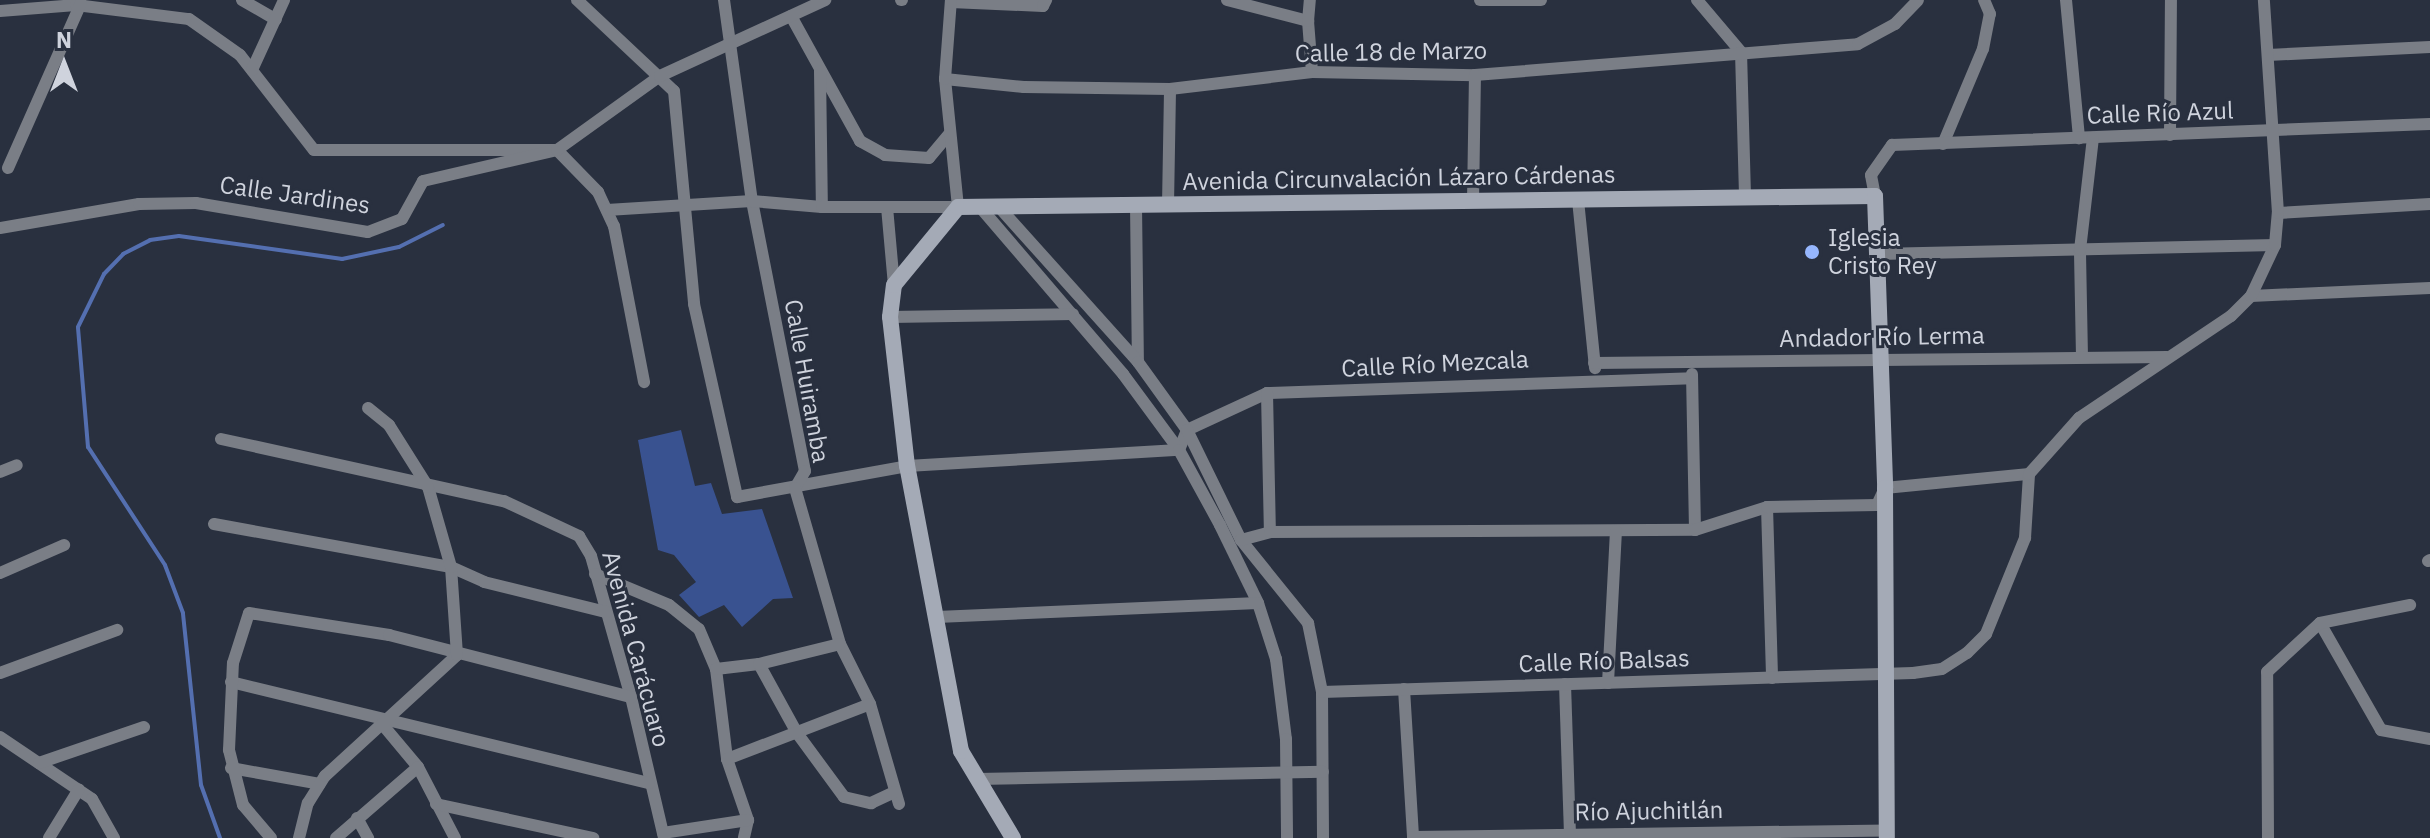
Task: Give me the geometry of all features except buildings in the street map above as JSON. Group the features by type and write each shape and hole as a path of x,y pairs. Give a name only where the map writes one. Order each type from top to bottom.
{"street":[{"path":"242,0 276,20"},
{"path":"252,70 284,0"},
{"name":"Calle Huiramba","path":"724,0 752,201 805,471 795,488 840,644 870,704 897,798 871,803 844,797 797,733"},
{"path":"0,11 82,2 189,19 240,55 314,150 557,150 660,76 825,0"},
{"path":"894,285 958,207 945,79 951,1 1043,6 1046,0"},
{"path":"1227,0 1308,21"},
{"path":"1310,0 1308,21 1312,72"},
{"path":"1481,1 1541,0"},
{"path":"1697,0 1741,52 1745,198"},
{"name":"Calle 18 de Marzo","path":"945,79 1024,87 1170,89 1312,72 1475,75 1858,44 1895,24 1918,0"},
{"path":"1943,144 1983,49 1990,14 1984,0"},
{"path":"2066,0 2079,138"},
{"path":"2170,135 2171,0"},
{"path":"1885,488 2029,474 2079,418 2231,316 2251,296 2275,245 2278,213 2264,0"},
{"path":"8,168 82,2"},
{"path":"586,2 674,91 681,207 694,304 737,497 907,466 1179,450"},
{"path":"791,16 860,141 885,155 929,158 949,134"},
{"path":"2268,55 2430,47"},
{"path":"820,68 822,207"},
{"path":"1473,201 1475,75"},
{"path":"1168,205 1170,89"},
{"name":"Calle Río Azul","path":"1875,196 1871,175 1892,145 2430,124"},
{"path":"2082,357 2080,250 2093,138"},
{"path":"557,150 598,192 607,210 639,339 644,382"},
{"name":"Calle Jardines","path":"0,228 139,204 196,203 368,232 402,219 423,181 557,150"},
{"path":"1875,196 1885,488 1887,834"},
{"name":"Avenida Circunvalación Lázaro Cárdenas","path":"958,207 1875,196"},
{"path":"1578,200 1597,378"},
{"path":"607,210 752,201 822,207 958,207"},
{"path":"2278,213 2430,204"},
{"path":"1136,205 1138,362"},
{"path":"887,207 894,285 890,317 907,466 961,751 1013,838"},
{"path":"980,207 1073,314 1179,450 1258,603 1276,659 1287,773 1287,838"},
{"path":"999,207 1138,362 1187,430 1241,540 1308,623 1322,692 1323,838"},
{"path":"1878,254 2275,245"},
{"path":"2251,296 2430,288"},
{"path":"890,317 1073,314"},
{"name":"Andador Río Lerma","path":"1594,363 2170,357"},
{"path":"1692,361 1695,530"},
{"name":"Calle Río Mezcala","path":"1187,430 1267,393 1597,378 1692,378"},
{"path":"1267,393 1270,532"},
{"path":"368,408 389,425 428,487 451,567 457,655"},
{"path":"1179,450 1187,430"},
{"name":"Avenida Carácuaro","path":"221,439 428,487 461,490 545,516 579,536 595,574 631,697 663,836"},
{"path":"0,472 17,465"},
{"name":"Calle Río Balsas","path":"1322,692 1886,674 1942,669 1986,634 2025,538 2029,474"},
{"path":"1241,540 1270,532 1695,530 1767,507 1877,505 1885,488"},
{"path":"1767,507 1772,678"},
{"path":"214,524 451,567 484,582 606,612"},
{"path":"1608,683 1616,531"},
{"path":"0,573 64,545"},
{"path":"595,574 669,605 699,629 716,669 727,759 748,820 744,838"},
{"path":"937,617 1258,603"},
{"path":"2268,838 2267,672 2320,623 2410,605"},
{"path":"271,838 243,805 231,768 231,682 249,613 389,635 457,655 631,697"},
{"path":"2320,623 2381,730 2430,739"},
{"path":"0,673 117,630"},
{"path":"716,669 759,664 840,644"},
{"path":"299,838 308,803 320,784 457,655"},
{"path":"759,664 797,733"},
{"path":"231,682 385,722 649,783"},
{"path":"1565,684 1570,835"},
{"path":"1404,689 1413,838"},
{"path":"727,759 870,704"},
{"path":"385,722 418,767 455,838"},
{"path":"39,763 144,727"},
{"path":"2,743 79,789 106,818 114,838"},
{"path":"336,838 418,767"},
{"path":"231,768 320,784"},
{"path":"977,779 1323,772"},
{"path":"49,838 79,789"},
{"path":"436,804 593,838"},
{"path":"357,818 368,838"},
{"path":"663,836 748,820"},
{"name":"Río Ajuchitlán","path":"1413,838 1887,834"}],"shaded area":[{"path":"681,430 695,486 711,483 722,514 762,509 793,598 773,599 742,627 724,605 699,617 679,595 696,582 674,555 658,550 638,440"}],"waterway":[{"path":"220,838 201,785 183,613 165,565 88,447 78,327 104,274 123,254 150,240 179,236 342,259 399,247 443,225"}],"place":[{"name":"Iglesia Cristo Rey","path":"1812,252"}]}
